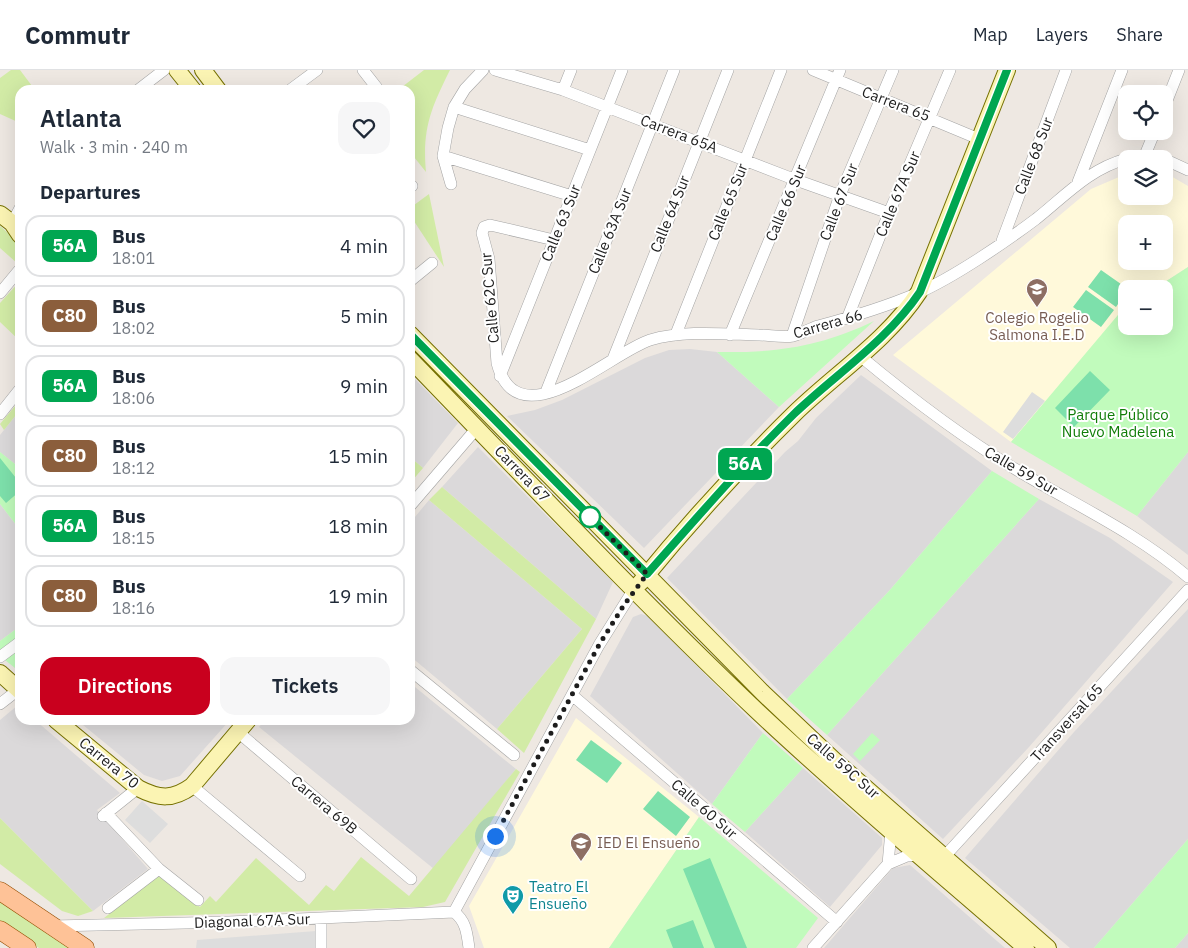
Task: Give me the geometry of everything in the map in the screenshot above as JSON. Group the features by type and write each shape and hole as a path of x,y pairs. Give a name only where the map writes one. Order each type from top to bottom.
{"main road":[{"path":"0,891 85,948"},
{"path":"0,930 27,948"}],"street":[{"path":"144,85 164,70"},
{"path":"177,70 189,85"},
{"path":"203,70 214,85"},
{"path":"297,85 317,70"},
{"path":"363,70 375,85"},
{"path":"451,184 443,156 448,128 454,107 465,89 483,70"},
{"name":"Carrera 65A","path":"495,70 563,90 746,159 796,180 889,213"},
{"path":"563,90 571,70"},
{"name":"Calle 63 Sur","path":"500,376 622,70"},
{"name":"Calle 63A Sur","path":"546,392 674,70"},
{"name":"Calle 64 Sur","path":"613,359 728,70"},
{"name":"Calle 65 Sur","path":"676,334 781,70"},
{"name":"Carrera 65","path":"813,70 838,75 881,99 932,118 979,139"},
{"name":"Calle 67 Sur","path":"792,336 840,195 893,70"},
{"name":"Calle 67A Sur","path":"847,319 889,213 932,118 950,70"},
{"path":"468,948 467,930 463,921 454,912 599,645 634,589 743,465 794,414 901,318 920,292 1007,70"},
{"name":"Calle 68 Sur","path":"1002,241 1066,70"},
{"path":"1078,182 1122,70"},
{"path":"1173,85 1179,70"},
{"name":"Calle 66 Sur","path":"730,335 838,75"},
{"path":"454,107 590,150"},
{"path":"443,156 572,196"},
{"path":"1078,182 1118,162"},
{"path":"1173,163 1188,170"},
{"name":"Carrera 66","path":"500,376 513,390 522,395 534,397 568,386 613,359 650,340 676,334 792,336 847,319 920,292 1037,218 1078,182"},
{"name":"Calle 62C Sur","path":"500,376 493,340 489,259 482,233 484,227 490,225 554,240"},
{"path":"415,276 432,263"},
{"path":"0,293 15,275"},
{"name":"Carrera 67","path":"415,339 647,574"},
{"name":"Calle 59 Sur","path":"860,356 970,440 1027,476 1124,529 1188,577"},
{"name":"Carrera 67","path":"415,364 634,589"},
{"path":"0,414 15,395"},
{"path":"415,500 477,428"},
{"name":"Calle 59C Sur","path":"647,574 806,735 1048,948"},
{"name":"Calle 59C Sur","path":"634,589 755,709 918,855 1026,948"},
{"name":"Transversal 65","path":"945,856 1188,590"},
{"path":"0,658 15,646"},
{"path":"0,674 15,687"},
{"path":"415,674 514,755"},
{"path":"0,704 15,693"},
{"name":"Calle 60 Sur","path":"572,695 837,922"},
{"name":"Carrera 70","path":"62,725 138,788 167,798 184,792 192,786"},
{"path":"243,726 192,786 300,876"},
{"name":"Carrera 69B","path":"243,726 411,879"},
{"path":"138,788 105,814 159,869 198,900"},
{"path":"888,864 891,831"},
{"path":"813,948 888,864 907,856 918,855"},
{"path":"108,908 159,869"},
{"name":"Diagonal 67A Sur","path":"50,926 454,912"},
{"path":"320,918 321,948"}],"shaded area":[{"name":"Colegio Rogelio Salmona I.E.D","path":"1118,177 1118,205 1173,205 1173,177 1188,186 1188,267 1168,280 1118,280 1118,316 1011,442 893,355 1091,189"},
{"path":"690,349 717,352 779,407 644,548 507,416 535,410 562,400 645,358 669,350"},
{"path":"861,375 992,471 889,591 787,699 667,578 785,452 798,441 816,418"},
{"path":"415,379 458,423 423,468 415,461"},
{"path":"1032,392 1045,401 1013,439 1003,432"},
{"path":"15,416 15,464 0,452 0,435"},
{"path":"478,447 613,582 596,619 442,487"},
{"path":"1188,452 1188,555 1137,516"},
{"path":"1039,499 1110,538 1173,582 1029,747 943,839 827,735"},
{"path":"429,500 582,629 497,729 415,660 415,517"},
{"path":"0,504 15,524 15,630 0,641"},
{"path":"1188,609 1188,839 1094,948 1070,948 965,858 1074,732"},
{"path":"641,614 648,616 763,733 712,804 590,696 633,617"},
{"path":"415,687 516,769 434,869 259,727 261,725 415,725"},
{"path":"15,708 15,725 41,725 120,793 97,810 148,869 93,911 0,818 0,720"},
{"name":"IED El Ensueño","path":"576,718 699,817 609,948 484,948 469,906"},
{"path":"83,725 226,725 180,776 162,781 144,775"},
{"path":"803,768 882,838 882,845 830,907 745,832"},
{"path":"142,801 168,824 150,843 125,820"},
{"path":"910,865 1005,948 824,948 893,868"},
{"path":"316,931 316,948 196,948 197,940"},
{"path":"1188,933 1188,948 1175,948"}],"green space":[{"path":"11,70 20,70 31,85 15,85 15,121 0,114 0,78"},
{"path":"424,70 450,70 429,119 425,143 426,172 415,158 415,85 404,85"},
{"path":"429,194 444,267 415,223 415,204"},
{"path":"0,226 15,242 15,261 0,248"},
{"name":"Parque Público Nuevo Madelena","path":"1188,267 1188,452 1137,516 1011,442 1118,315 1118,335 1173,335 1173,280 1168,280"},
{"path":"1101,270 1118,282 1118,304 1116,307 1088,287"},
{"path":"15,286 15,336 0,322 0,303"},
{"path":"1086,290 1114,310 1101,327 1073,307"},
{"path":"874,321 779,407 717,352 759,351 797,347 835,337"},
{"path":"1090,371 1110,390 1074,427 1055,408"},
{"path":"15,406 15,416 4,430 0,424"},
{"path":"0,452 15,464 15,524 0,504"},
{"path":"0,458 15,477 15,495 6,503 0,496"},
{"path":"415,461 423,468 415,477"},
{"path":"992,471 1039,499 827,735 787,699 889,591"},
{"path":"442,487 596,619 524,753 497,729 582,629 429,500"},
{"path":"15,630 15,668 0,656 0,641"},
{"path":"763,733 803,768 745,832 712,804"},
{"path":"872,733 880,740 860,761 853,754"},
{"path":"591,740 622,763 607,783 576,760"},
{"path":"516,769 520,772 445,902 423,907 104,918 162,873 200,907 210,896 216,902 256,858 309,905 326,885 334,891 361,857 409,896"},
{"path":"658,791 690,817 676,836 643,809"},
{"path":"699,817 818,918 796,948 609,948"},
{"path":"0,818 93,911 78,916 62,911 0,864"},
{"path":"1188,839 1188,933 1175,948 1094,948"},
{"path":"710,858 747,948 715,948 683,869"},
{"path":"0,901 70,948 39,948 0,921"},
{"path":"693,920 704,948 673,948 666,930"}],"bus line":[{"name":"56A","path":"415,339 647,574 743,465 794,414 860,356 907,311 920,292 1007,70"}],"place":[{"name":"Colegio Rogelio Salmona I.E.D","path":"1037,308"},
{"name":"IED El Ensueño","path":"581,862"},
{"name":"Teatro El Ensueño","path":"513,915"}],"route":[{"path":"495,836 599,645 634,589 647,574 590,517"}]}
